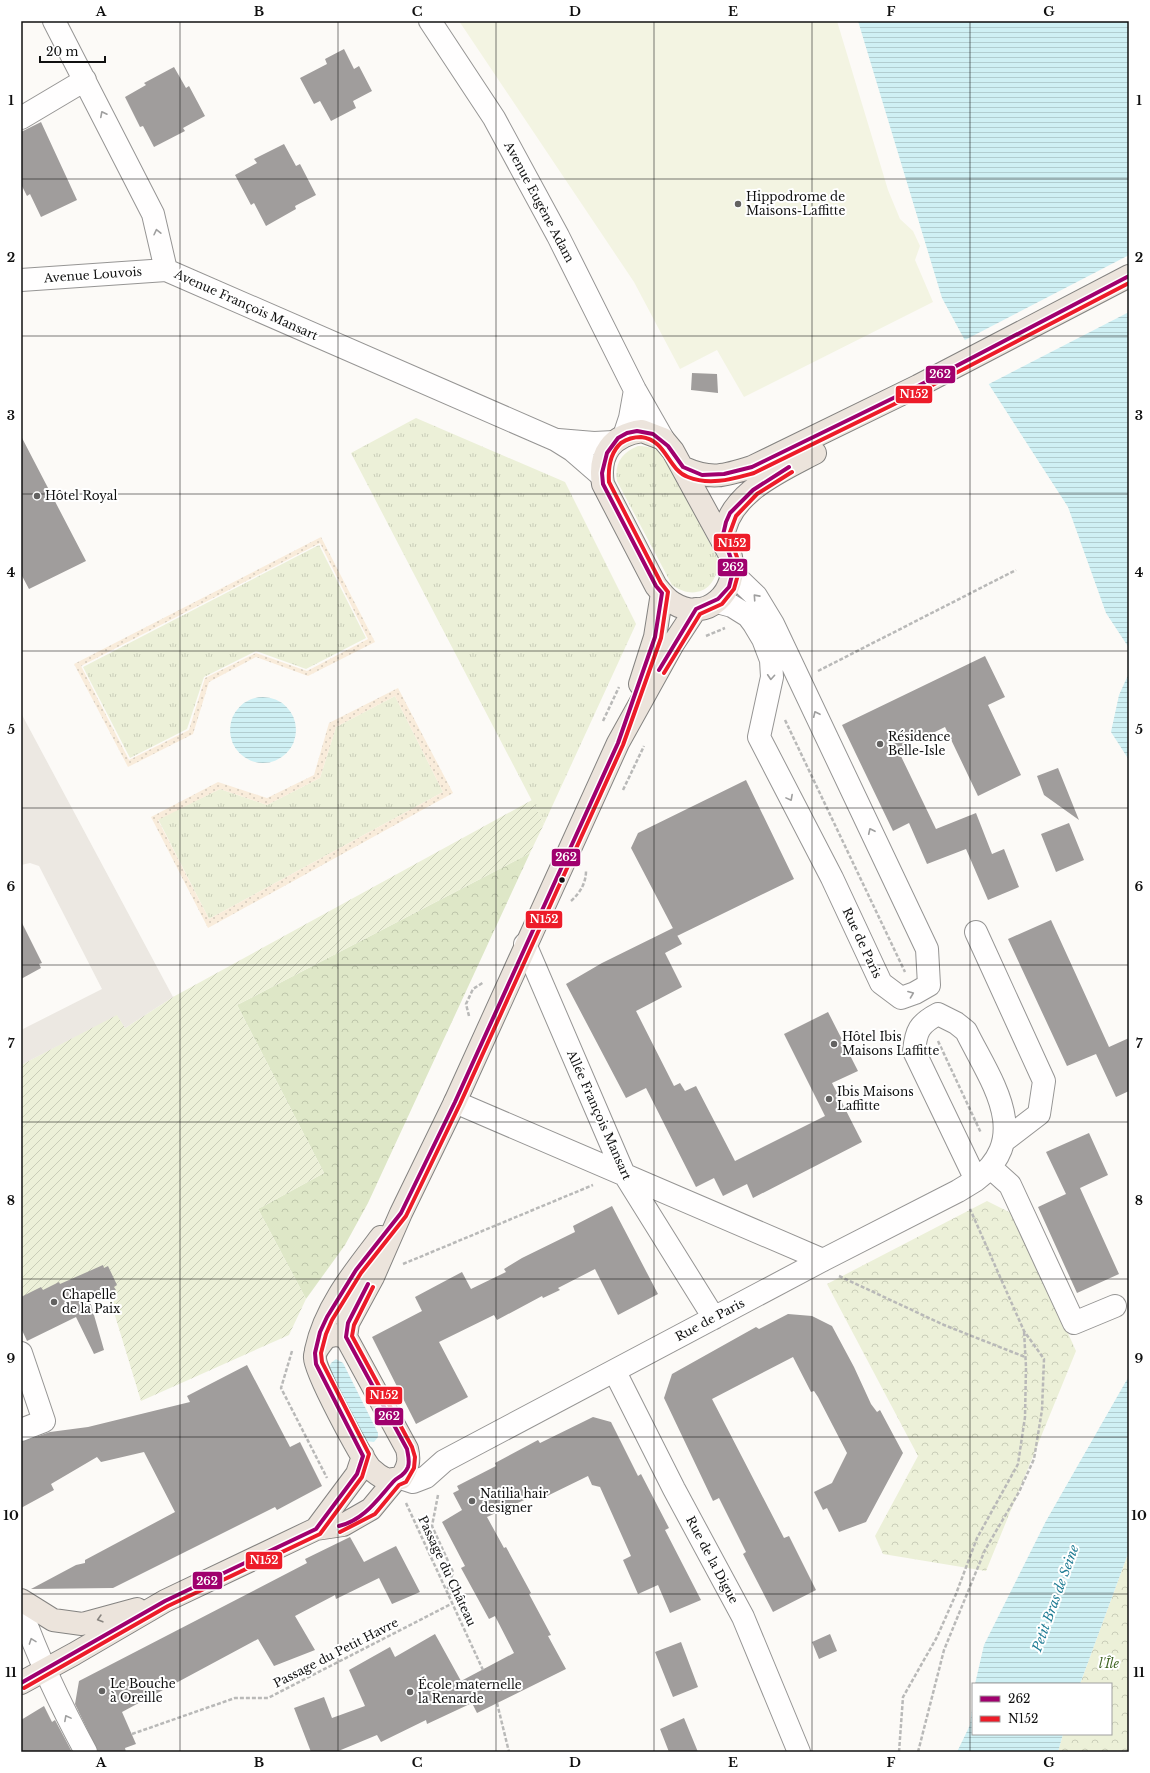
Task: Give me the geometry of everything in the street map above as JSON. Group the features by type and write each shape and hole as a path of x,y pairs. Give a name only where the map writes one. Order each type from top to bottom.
{"main road":[{"path":"723,541 727,520 742,500 757,486 852,433 921,392 1129,276"},
{"path":"684,468 708,476 734,473 752,467 921,392 1129,292"},
{"path":"642,431 663,439 684,468 731,556 733,574 727,590 717,602 706,607 696,609 684,608 675,604 656,586 604,484 602,476 603,461 619,439 642,431"},
{"path":"618,743 655,637 662,593"},
{"path":"21,1683 165,1601 316,1530 343,1525 371,1509 408,1467 409,1457 404,1442 346,1337 348,1323 373,1277 401,1213 454,1102 618,743 673,644 696,609"},
{"path":"398,1479 387,1480 370,1468 338,1410 316,1364 315,1353 320,1332 327,1317 356,1270 401,1213"},
{"path":"315,1353 326,1337 336,1335 346,1337"},
{"path":"316,1530 357,1474 363,1456"},
{"path":"21,1600 52,1620 82,1624 165,1601"}],"street":[{"name":"Avenue François Mansart","path":"54,21 153,214 166,270 556,440 572,450 602,476"},
{"name":"Avenue Eugène Adam","path":"430,21 494,118 558,236 635,390 663,439"},
{"path":"21,118 85,80"},
{"name":"Avenue Louvois","path":"21,280 166,270"},
{"path":"619,439 630,418 635,390"},
{"name":"Avenue François Mansart","path":"556,440 594,443 619,439"},
{"name":"Rue de Paris","path":"717,602 732,606 748,616 762,639 771,660 772,677 759,737 832,878 881,983 901,998 915,993 929,985 927,949 800,680 761,603 733,574"},
{"path":"976,932 1044,1080 1039,1114 1005,1140"},
{"name":"Allée François Mansart","path":"525,944 622,1172 714,1318"},
{"name":"Rue de Paris","path":"398,1479 413,1482 426,1477 444,1461 615,1372 824,1260 958,1191 983,1173 999,1154 1005,1140 1005,1114 1001,1102 966,1031 956,1023 938,1014 928,1019 916,1032 914,1050 983,1173"},
{"path":"454,1102 622,1172 824,1260"},
{"path":"983,1173 1010,1185 1074,1323 1114,1306"},
{"path":"21,1353 44,1421 21,1430"},
{"name":"Rue de la Digue","path":"615,1372 674,1489 743,1618 799,1752"},
{"path":"409,1457 444,1461"},
{"path":"21,1610 44,1670 86,1752"}],"path":[{"path":"800,680 1016,570"},
{"path":"703,639 709,634 721,629 730,628"},
{"path":"601,725 621,682"},
{"path":"466,1022 469,1015 466,1004 473,989 484,983 487,976"},
{"path":"373,1277 622,1172"},
{"path":"824,1260 840,1277 944,1325 1025,1357"},
{"path":"899,1752 903,1696 936,1637 956,1594 977,1538 1018,1464 1025,1418 1024,1331"},
{"path":"294,1345 281,1388 323,1470"},
{"name":"Passage du Château","path":"398,1479 483,1670"},
{"path":"439,1490 432,1526 453,1572 447,1591"},
{"name":"Passage du Petit Havre","path":"132,1734 235,1698 268,1698 453,1603"},
{"path":"497,1703 509,1752"}],"green space":[{"name":"Hippodrome de Maisons-Laffitte","path":"459,21 837,21 888,190 900,219 913,231 920,246 915,260 933,302 744,397 717,350 680,369 634,282"},
{"path":"416,418 565,482 636,624 544,824 351,453"},
{"path":"638,446 645,446 657,450 663,454 717,557 715,576 705,589 698,592 690,592 681,590 672,585 617,481 616,475 620,459"},
{"path":"319,545 366,638 306,669 256,651 204,677 187,729 130,758 83,667"},
{"path":"395,696 443,792 209,919 158,819 220,789 267,805 320,778 336,727"},
{"path":"532,800 544,824 530,853 237,1005 324,1173 258,1209 306,1299 289,1335 141,1401 113,1309 98,1273 21,1300 21,1065 117,1014 125,1028 173,997"},
{"path":"530,853 368,1203 345,1245 306,1299 258,1209 324,1173 237,1005"},
{"path":"987,1201 1015,1215 1076,1351 986,1571 883,1554 875,1536 918,1456 827,1284"},
{"name":"l'Île","path":"1129,1551 1129,1752 1058,1752 1063,1735 1112,1735 1112,1683 1080,1683"}],"sand":[{"path":"321,537 375,642 308,676 256,657 209,682 193,734 128,767 74,664","holes":["320,543 368,639 307,671 256,653 205,678 189,730 129,760 81,666"]},
{"path":"398,688 453,793 208,928 151,817 218,782 267,798 314,775 329,723","holes":["395,696 443,792 209,919 158,820 220,789 267,805 320,778 336,727"]}],"shaded area":[{"path":"21,713 173,997 125,1028 117,1015 21,1065 21,1030 102,989 39,866 30,863 21,865"}],"water":[{"path":"858,21 1129,21 1129,648 1106,613 1068,507 988,383 942,298"},
{"path":"1129,673 1129,760 1111,732 1119,695"},
{"path":"263,697 276,700 286,707 293,717 296,730 293,743 286,753 276,760 263,763 250,760 240,753 233,743 230,730 233,717 240,707 250,700"},
{"path":"336,1359 343,1363 378,1433 378,1437 374,1442 365,1441 329,1368 331,1363"},
{"name":"Petit Bras de Seine","path":"1129,1376 1129,1551 1080,1683 975,1683 984,1645 1046,1521"},
{"path":"972,1709 972,1735 1063,1735 1058,1752 957,1752 970,1725"}],"pier":[{"path":"1129,255 1129,312 987,385 963,341"}],"building":[{"path":"344,49 354,69 359,66 372,91 353,101 356,108 331,121 320,101 314,104 300,78 327,64 325,59"},
{"path":"174,67 186,88 189,86 205,116 183,128 185,131 154,147 143,126 140,127 125,97 146,85 144,83"},
{"path":"41,122 77,200 41,217 30,194 27,196 21,184 21,132"},
{"path":"284,144 296,166 300,164 316,195 295,206 296,209 266,226 254,203 251,205 235,175 257,163 254,159"},
{"path":"692,373 717,374 718,393 691,390"},
{"name":"Hôtel Royal","path":"21,436 86,561 29,589 21,574"},
{"name":"Résidence Belle-Isle","path":"985,656 1005,697 988,705 1021,775 978,796 945,727 898,750 936,829 976,813 992,854 1004,849 1019,887 988,900 966,849 927,864 909,823 893,831 842,725"},
{"path":"1058,768 1079,820 1044,795 1037,776"},
{"path":"746,780 794,879 677,936 631,848 638,833"},
{"path":"1069,823 1084,860 1056,872 1041,834"},
{"path":"1051,920 1109,1047 1129,1038 1129,1091 1116,1097 1096,1054 1067,1066 1008,939"},
{"path":"21,921 42,963 39,964 41,968 21,979"},
{"path":"673,928 682,944 665,953 682,987 636,1011 674,1086 680,1083 685,1091 696,1086 735,1161 825,1116 784,1034 828,1012 858,1071 832,1083 862,1142 753,1198 747,1184 723,1196 714,1178 696,1187 646,1088 626,1098 566,984 602,963"},
{"path":"1089,1133 1108,1175 1080,1188 1119,1274 1077,1293 1038,1207 1066,1194 1046,1152"},
{"path":"612,1206 658,1294 618,1315 595,1269 558,1288 560,1290 543,1298 542,1296 497,1320 494,1315 439,1342 468,1397 416,1424 372,1337 422,1311 415,1297 462,1272 471,1289 506,1272 504,1269 522,1258 575,1232 573,1226"},
{"name":"Chapelle de la Paix","path":"103,1265 104,1268 108,1266 117,1285 114,1287 116,1290 90,1301 104,1350 94,1354 76,1317 27,1341 21,1328 21,1297 41,1287 43,1290 59,1282 60,1284"},
{"path":"788,1314 812,1316 832,1326 854,1367 871,1404 877,1412 880,1410 903,1453 866,1522 839,1532 827,1508 823,1510 814,1492 832,1483 847,1453 818,1397 814,1391 811,1392 793,1357 712,1399 784,1538 789,1536 816,1590 773,1612 743,1554 746,1552 719,1498 713,1501 664,1398 672,1374 756,1327 759,1329"},
{"path":"247,1365 290,1447 300,1442 322,1486 277,1510 275,1507 113,1588 31,1589 76,1565 85,1563 85,1560 175,1512 144,1452 101,1462 97,1457 51,1484 54,1490 21,1508 21,1442 50,1432 88,1427 190,1402 187,1396"},
{"path":"593,1417 611,1422 638,1476 641,1474 669,1528 665,1530 701,1600 670,1613 658,1585 638,1594 623,1560 631,1556 600,1487 592,1485 588,1476 543,1498 541,1494 535,1495 487,1517 504,1548 506,1547 531,1593 529,1594 551,1635 548,1636 566,1669 477,1713 472,1703 427,1724 426,1720 381,1742 377,1735 336,1752 311,1752 294,1708 324,1697 332,1718 365,1706 349,1670 390,1647 395,1657 435,1634 461,1681 514,1653 495,1616 489,1619 461,1568 465,1566 442,1522 462,1510 453,1493 459,1490 457,1486 496,1466 495,1463 538,1440 540,1443"},
{"path":"350,1537 364,1562 396,1546 420,1592 392,1604 379,1578 336,1599 335,1595 295,1616 315,1650 274,1666 258,1639 122,1712 136,1744 125,1748 126,1752 98,1752 75,1704 79,1681 307,1563 305,1559"},
{"path":"830,1634 837,1651 819,1659 812,1642"},
{"path":"681,1642 698,1687 673,1697 655,1652"},
{"path":"44,1706 52,1722 55,1720 72,1752 21,1752 21,1720"},
{"path":"684,1718 698,1752 669,1752 660,1729"}],"transit line":[{"name":"262","path":"21,1683 165,1601 316,1529 357,1474 363,1456 316,1364 315,1353 320,1332 327,1317 356,1270 401,1213 455,1102 618,743 655,637 662,593 656,586 603,484 602,473 607,453 618,438 627,433 637,431 653,434 668,446 683,467 702,475 724,474 752,467 918,386 1129,276"},
{"name":"N152","path":"24,1688 168,1606 320,1534 362,1477 369,1454 322,1362 321,1353 326,1334 332,1320 361,1273 406,1216 460,1104 623,745 661,638 668,592 661,583 609,482 610,461 617,447 628,439 641,437 650,439 662,449 675,468 681,473 696,480 721,481 754,473 921,391 1129,283"},
{"name":"262","path":"659,670 696,609 718,599 729,587 733,571 732,562 723,535 730,513 753,490 789,467"},
{"name":"N152","path":"664,673 700,614 722,604 734,589 739,571 738,560 729,535 736,516 757,494 792,472"},
{"name":"262","path":"339,1526 348,1523 363,1514 395,1480 405,1473 409,1465 407,1449 346,1337 348,1323 368,1284"},
{"name":"N152","path":"340,1532 375,1514 399,1485 406,1482 414,1468 415,1457 412,1447 352,1336 354,1325 373,1287"}],"place":[{"name":"Hippodrome de Maisons-Laffitte","path":"738,204"},
{"name":"Hôtel Royal","path":"37,496"},
{"name":"Résidence Belle-Isle","path":"880,744"},
{"name":"Hôtel Ibis Maisons Laffitte","path":"834,1044"},
{"name":"Ibis Maisons Laffitte","path":"829,1099"},
{"name":"Chapelle de la Paix","path":"54,1302"},
{"name":"Natilia hair designer","path":"472,1501"},
{"name":"Le Bouche à Oreille","path":"102,1691"},
{"name":"École maternelle la Renarde","path":"410,1692"}]}
